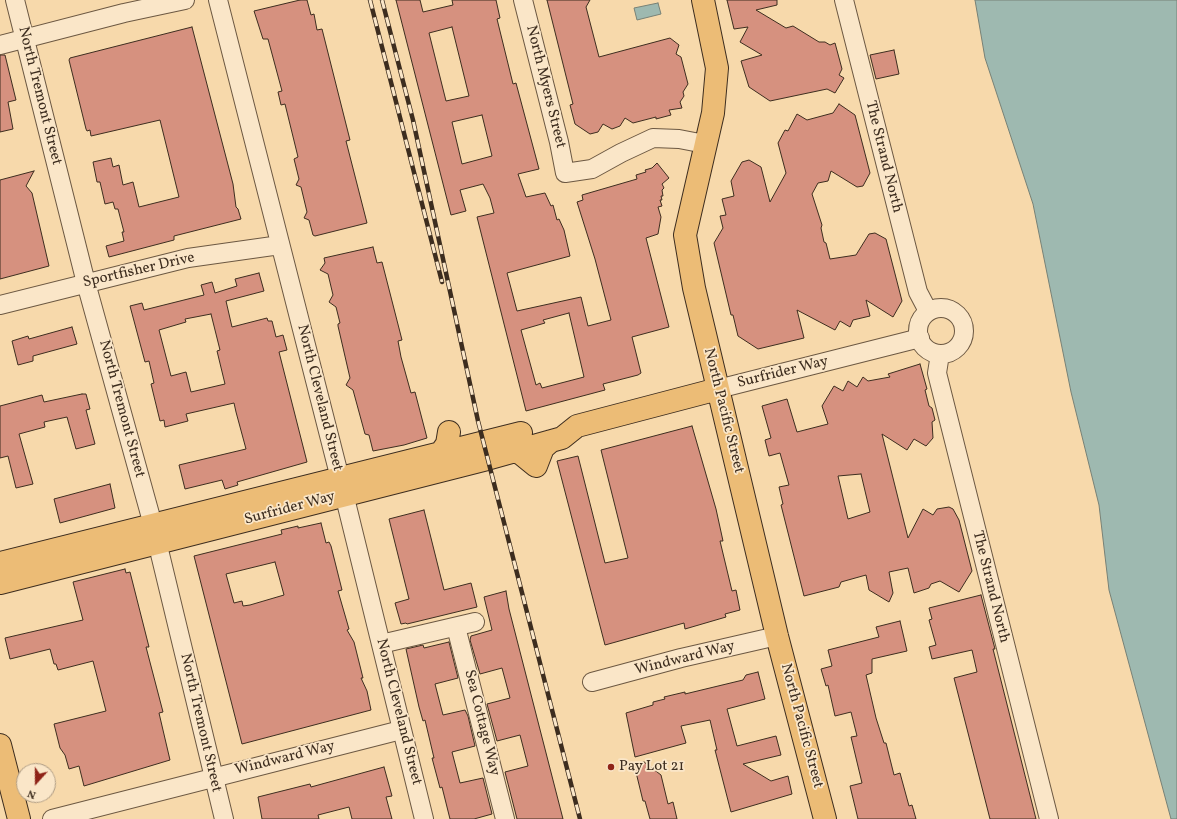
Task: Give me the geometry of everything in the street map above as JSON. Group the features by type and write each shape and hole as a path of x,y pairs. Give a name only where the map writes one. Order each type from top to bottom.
{"main road":[{"name":"North Pacific Street","path":"703,0 717,68 713,113 685,235 694,288 777,636 825,819"},
{"name":"Surfrider Way","path":"342,486 487,459 510,451 562,438 577,426 718,389"},
{"name":"Surfrider Way","path":"0,583 156,534 342,486 440,454 563,423 577,426"},
{"path":"440,454 449,438 449,432"},
{"name":"Surfrider Way","path":"0,563 156,534"},
{"path":"0,745 19,819"}],"street":[{"name":"North Tremont Street","path":"15,0 86,283 156,534 224,819"},
{"path":"0,45 124,13 185,0"},
{"name":"North Cleveland Street","path":"218,0 342,486 424,819"},
{"name":"North Myers Street","path":"523,0 559,142 565,173 592,169 653,138 679,139 705,144"},
{"name":"The Strand North","path":"844,0 918,292 928,311"},
{"name":"Sportfisher Drive","path":"0,305 188,258 280,245"},
{"path":"938,309 950,310 957,315 963,324 965,332 956,349 948,353 940,354 927,350 920,338 919,329 921,320 928,311 938,309"},
{"name":"Surfrider Way","path":"718,389 920,338"},
{"name":"The Strand North","path":"940,354 937,373 1049,819"},
{"path":"381,644 475,622"},
{"name":"Sea Cottage Way","path":"456,627 505,819"},
{"name":"Windward Way","path":"592,682 777,636"},
{"name":"Windward Way","path":"52,819 402,730"}],"water":[{"path":"975,0 1177,0 1177,819 1171,819 1109,590 1099,505 1071,392 1033,204 985,58"},
{"path":"658,3 661,14 637,20 634,8"}],"building":[{"path":"300,0 307,0 311,15 314,14 317,30 322,29 350,140 346,141 367,223 315,236 313,235 309,220 304,218 307,212 301,187 296,185 299,179 294,159 298,157 285,104 281,105 278,92 282,91 268,39 263,39 254,11"},
{"path":"396,0 420,0 423,12 453,5 452,0 496,0 500,18 497,19 513,84 516,83 539,169 518,174 526,197 545,193 551,206 553,205 557,220 559,219 564,230 570,256 507,273 517,311 581,297 588,326 611,320 595,259 577,202 583,200 582,195 637,179 636,175 646,172 645,170 652,168 657,163 669,178 662,184 664,188 662,190 663,196 661,196 662,200 660,200 662,206 658,207 661,217 658,234 646,238 669,327 632,337 641,373 603,384 605,390 526,411 477,217 494,213 490,198 483,184 460,190 466,211 451,215","holes":["452,27 469,96 446,101 429,33","482,115 492,156 462,164 452,122","569,313 584,377 542,388 540,383 536,385 521,330 545,323 543,320"]},
{"path":"547,0 590,0 586,7 599,57 670,38 679,45 676,54 681,57 688,84 683,92 684,96 680,102 682,108 669,110 671,115 656,119 656,117 633,123 625,118 620,126 612,129 603,124 598,132 590,134 575,124 570,105 573,104"},
{"path":"727,0 777,0 777,5 756,10 786,28 793,26 819,42 825,42 830,45 835,43 842,69 839,75 844,78 835,93 827,89 770,101 749,87 741,61 762,55 740,42 748,27 734,29"},
{"path":"192,27 233,184 236,207 241,219 174,236 174,240 109,257 106,246 124,241 122,232 124,232 118,209 115,209 113,202 105,204 100,182 97,182 93,162 111,158 113,167 119,165 123,185 133,182 139,207 179,197 160,120 91,136 90,130 87,131 86,129 69,60 70,58"},
{"path":"894,50 899,74 876,79 870,55"},
{"path":"0,55 5,55 16,100 8,102 13,129 0,132"},
{"path":"839,104 855,115 870,173 863,186 857,187 831,171 828,181 818,183 812,194 822,225 821,228 824,242 826,243 830,259 856,255 869,234 875,233 886,239 902,301 893,317 866,300 870,316 853,320 850,327 840,321 835,330 797,310 804,338 758,349 738,336 733,315 731,315 714,243 723,228 720,216 726,215 722,199 734,196 731,181 742,162 749,160 761,167 770,202 786,173 778,143 785,130 788,131 797,114 807,120 833,113"},
{"path":"34,171 26,186 32,193 49,266 0,279 0,180"},
{"path":"373,247 377,263 382,262 402,340 398,341 401,357 411,393 415,392 427,438 404,445 373,451 369,435 365,434 353,390 346,385 350,378 338,326 340,323 336,307 329,302 333,295 328,274 320,270 325,263 324,258"},
{"path":"259,273 264,291 226,301 232,327 267,318 268,321 272,321 276,337 283,335 287,350 279,352 307,462 237,482 238,485 225,489 222,480 185,489 179,465 246,449 234,403 186,414 188,421 165,427 164,420 160,421 151,384 154,383 149,361 145,362 130,306 142,303 144,310 204,295 201,285 212,282 215,293 237,286 235,279","holes":["211,314 220,350 217,351 225,384 191,392 186,372 171,376 159,330 186,322 185,319"]},
{"path":"72,327 77,344 33,356 33,361 18,365 12,341 28,336 29,339"},
{"path":"920,364 927,389 925,390 929,406 932,408 935,420 932,422 933,438 926,446 914,439 907,450 882,434 908,538 923,509 933,515 937,509 949,507 953,509 959,520 972,571 959,592 940,581 931,584 929,588 914,593 908,568 889,572 893,593 889,602 869,590 866,575 841,582 839,587 804,596 781,505 783,504 779,487 789,485 780,453 769,456 765,440 771,438 762,406 787,399 797,432 828,424 822,406 834,386 843,391 848,381 857,387 863,377 868,381 890,377 888,374","holes":["861,474 870,512 848,519 838,476"]},
{"path":"86,394 90,409 86,410 95,444 76,449 67,417 44,422 45,427 19,434 33,484 16,488 8,456 0,458 0,406 42,395 44,402"},
{"path":"692,426 716,509 723,541 720,541 732,591 736,590 740,610 725,614 726,617 685,629 684,623 605,645 557,461 578,456 605,563 628,558 601,450"},
{"path":"110,484 115,508 60,523 54,499"},
{"path":"424,510 444,590 471,583 477,607 407,624 401,624 395,603 409,599 389,519"},
{"path":"321,523 326,543 329,542 331,546 342,590 338,591 349,629 347,630 354,642 363,678 361,678 367,691 371,710 242,744 194,556 282,534 281,530 298,526 298,528","holes":["275,562 284,595 250,605 243,606 242,601 234,603 226,574"]},
{"path":"125,569 126,573 130,572 149,647 146,647 163,712 159,713 170,760 84,786 79,766 69,769 65,755 60,748 54,724 106,711 93,661 58,670 56,664 54,664 50,649 10,659 5,638 83,620 73,582"},
{"path":"506,591 509,609 563,819 517,819 505,772 528,766 520,735 497,741 487,704 510,698 502,668 480,674 470,640 471,636 492,630 484,597"},
{"path":"981,595 995,649 993,649 1036,819 990,819 954,678 977,672 972,650 932,659 929,647 936,645 929,620 932,619 929,608"},
{"path":"900,621 907,651 872,659 872,673 866,675 876,718 884,743 886,743 894,775 900,773 909,806 912,805 916,819 858,819 850,786 862,783 851,737 857,736 851,712 835,716 828,685 826,686 821,669 832,666 828,650 879,637 876,627"},
{"path":"449,642 458,678 435,684 443,715 465,710 468,716 475,746 452,752 460,783 483,778 492,814 474,819 450,819 442,787 440,788 432,758 434,758 425,720 423,721 419,707 406,649 423,645 424,648"},
{"path":"758,672 765,699 727,709 737,746 776,736 781,755 743,764 771,781 788,776 792,794 731,812 715,750 717,750 710,720 681,726 686,743 635,757 626,713 653,705 653,702 665,699 664,697 685,692 685,694 743,680 746,675"},
{"path":"644,762 661,775 668,804 673,802 677,819 650,819 645,801 643,801 634,764"},
{"path":"384,767 392,796 386,797 392,819 352,819 349,807 318,815 319,819 262,819 258,797 310,784 311,787"}],"railway":[{"path":"370,0 442,282"},
{"path":"382,0 413,120 478,421 580,819"}],"place":[{"name":"Pay Lot 21","path":"611,767"}]}
